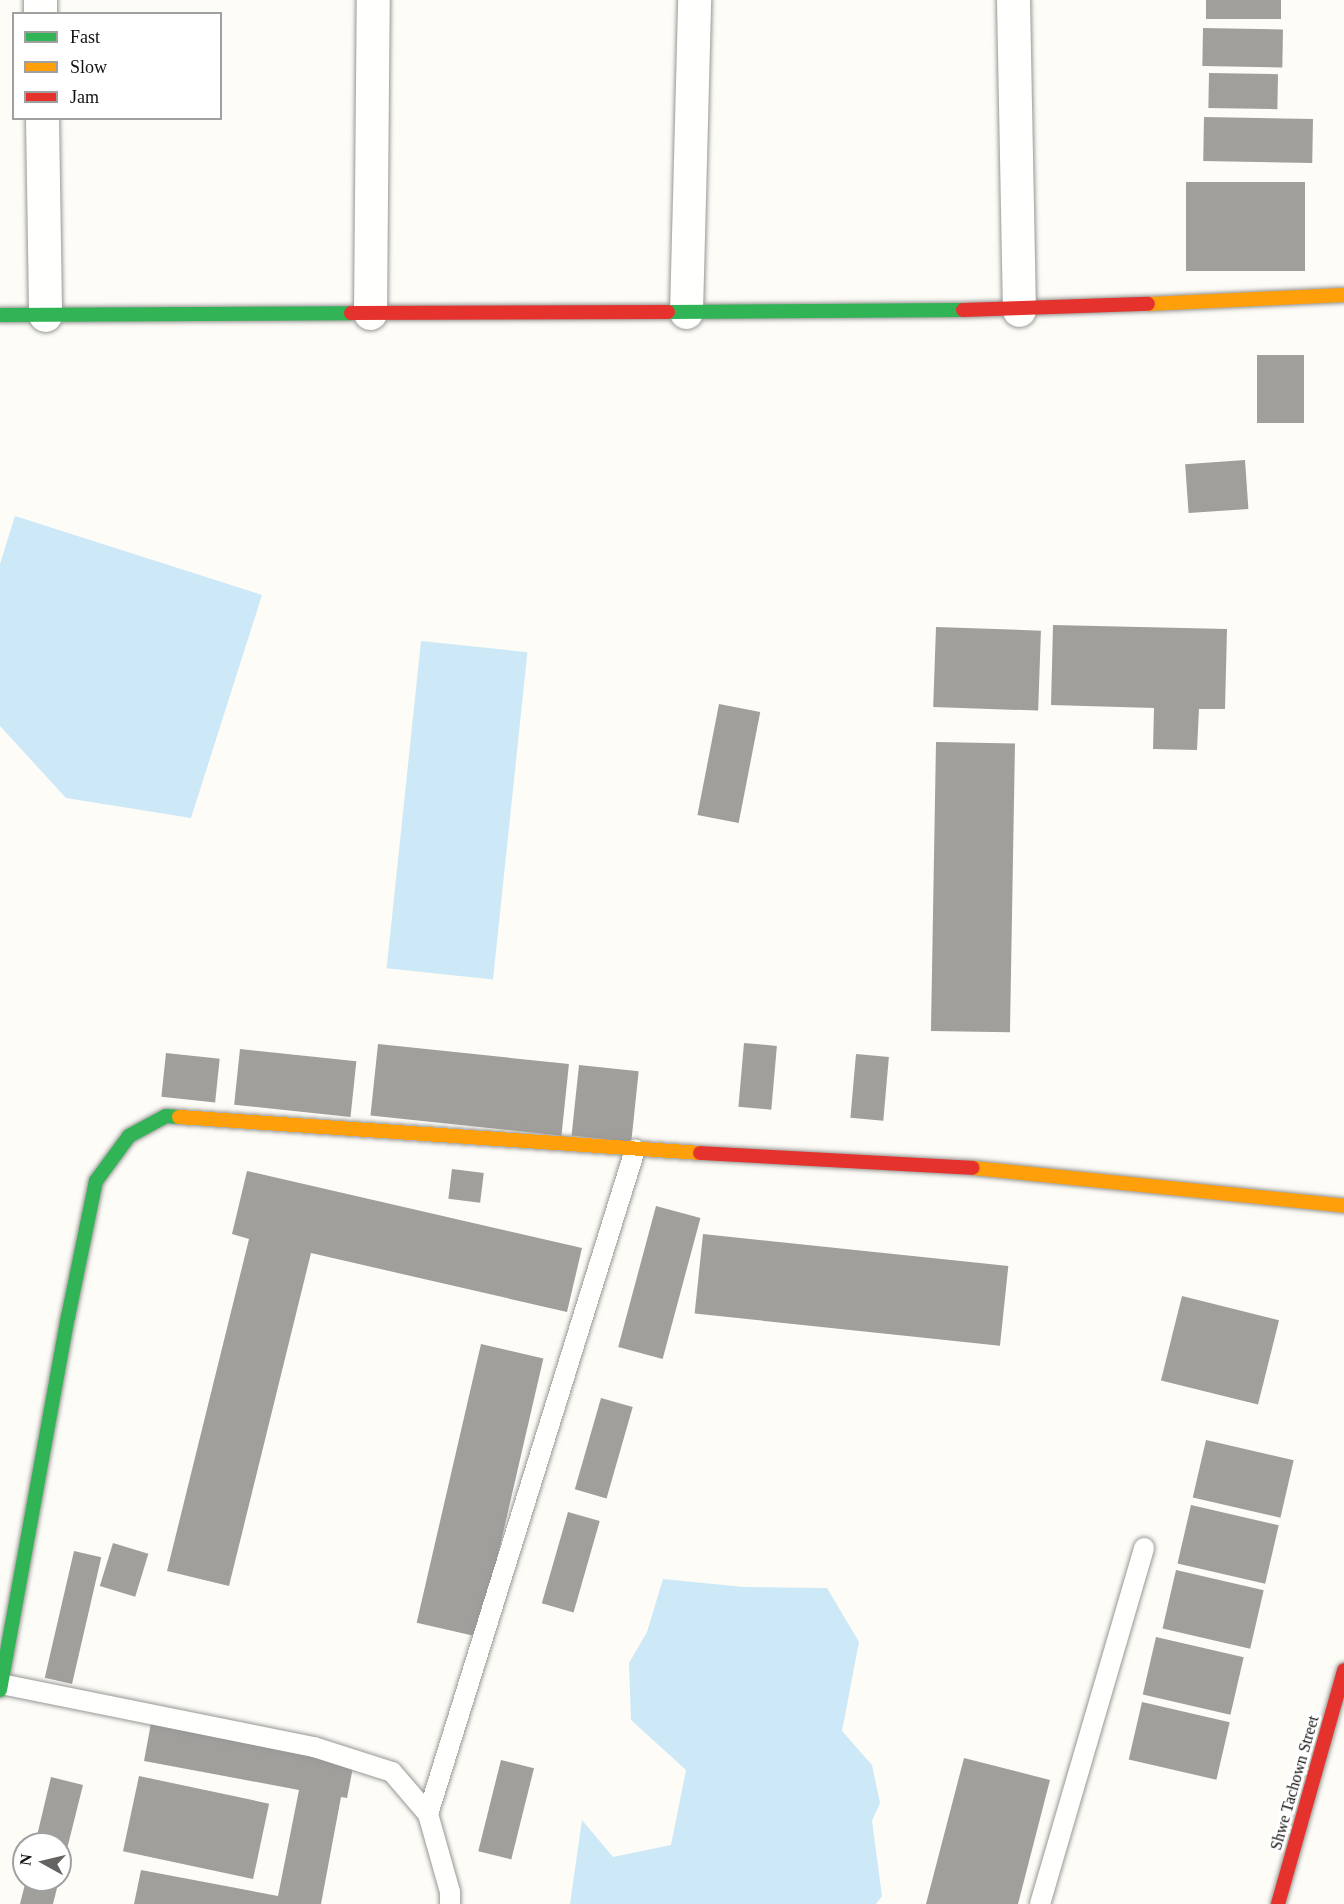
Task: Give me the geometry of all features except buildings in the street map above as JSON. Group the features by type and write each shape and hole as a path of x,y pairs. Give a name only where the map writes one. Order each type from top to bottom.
{"street":[{"path":"370,314 373,0"},
{"path":"686,312 694,0"},
{"path":"1012,0 1019,310"},
{"path":"42,120 45,315"},
{"path":"0,315 1019,310 1344,295"},
{"path":"1,1687 68,1317 96,1181 129,1136 166,1116 635,1150 1007,1170 1344,1206"},
{"name":"Shwe Tachown Street","path":"1284,1903 1344,1670"}],"lane":[{"path":"428,1814 635,1150"},
{"path":"1040,1904 1144,1548"},
{"path":"1,1687 314,1747 392,1772 428,1814 450,1892 450,1904"}],"water":[{"path":"15,516 262,595 191,818 66,798 0,726 0,564"},
{"path":"421,641 527,652 493,979 387,968"},
{"path":"663,1579 744,1587 827,1588 859,1642 842,1731 872,1765 880,1803 872,1821 882,1896 876,1904 570,1904 582,1820 613,1857 671,1845 686,1770 631,1720 629,1663 647,1632"}],"traffic: fast":[{"path":"668,312 963,310"},
{"path":"0,315 351,313"},
{"path":"0,1690 68,1317 96,1181 129,1136 166,1116 179,1117"}],"traffic: slow":[{"path":"1148,304 1344,295"},
{"path":"179,1117 700,1153"},
{"path":"973,1168 1344,1206"}],"traffic: jam":[{"path":"963,310 1148,304"},
{"path":"351,313 668,312"},
{"path":"700,1153 973,1168"},
{"path":"1278,1904 1344,1670"}]}
